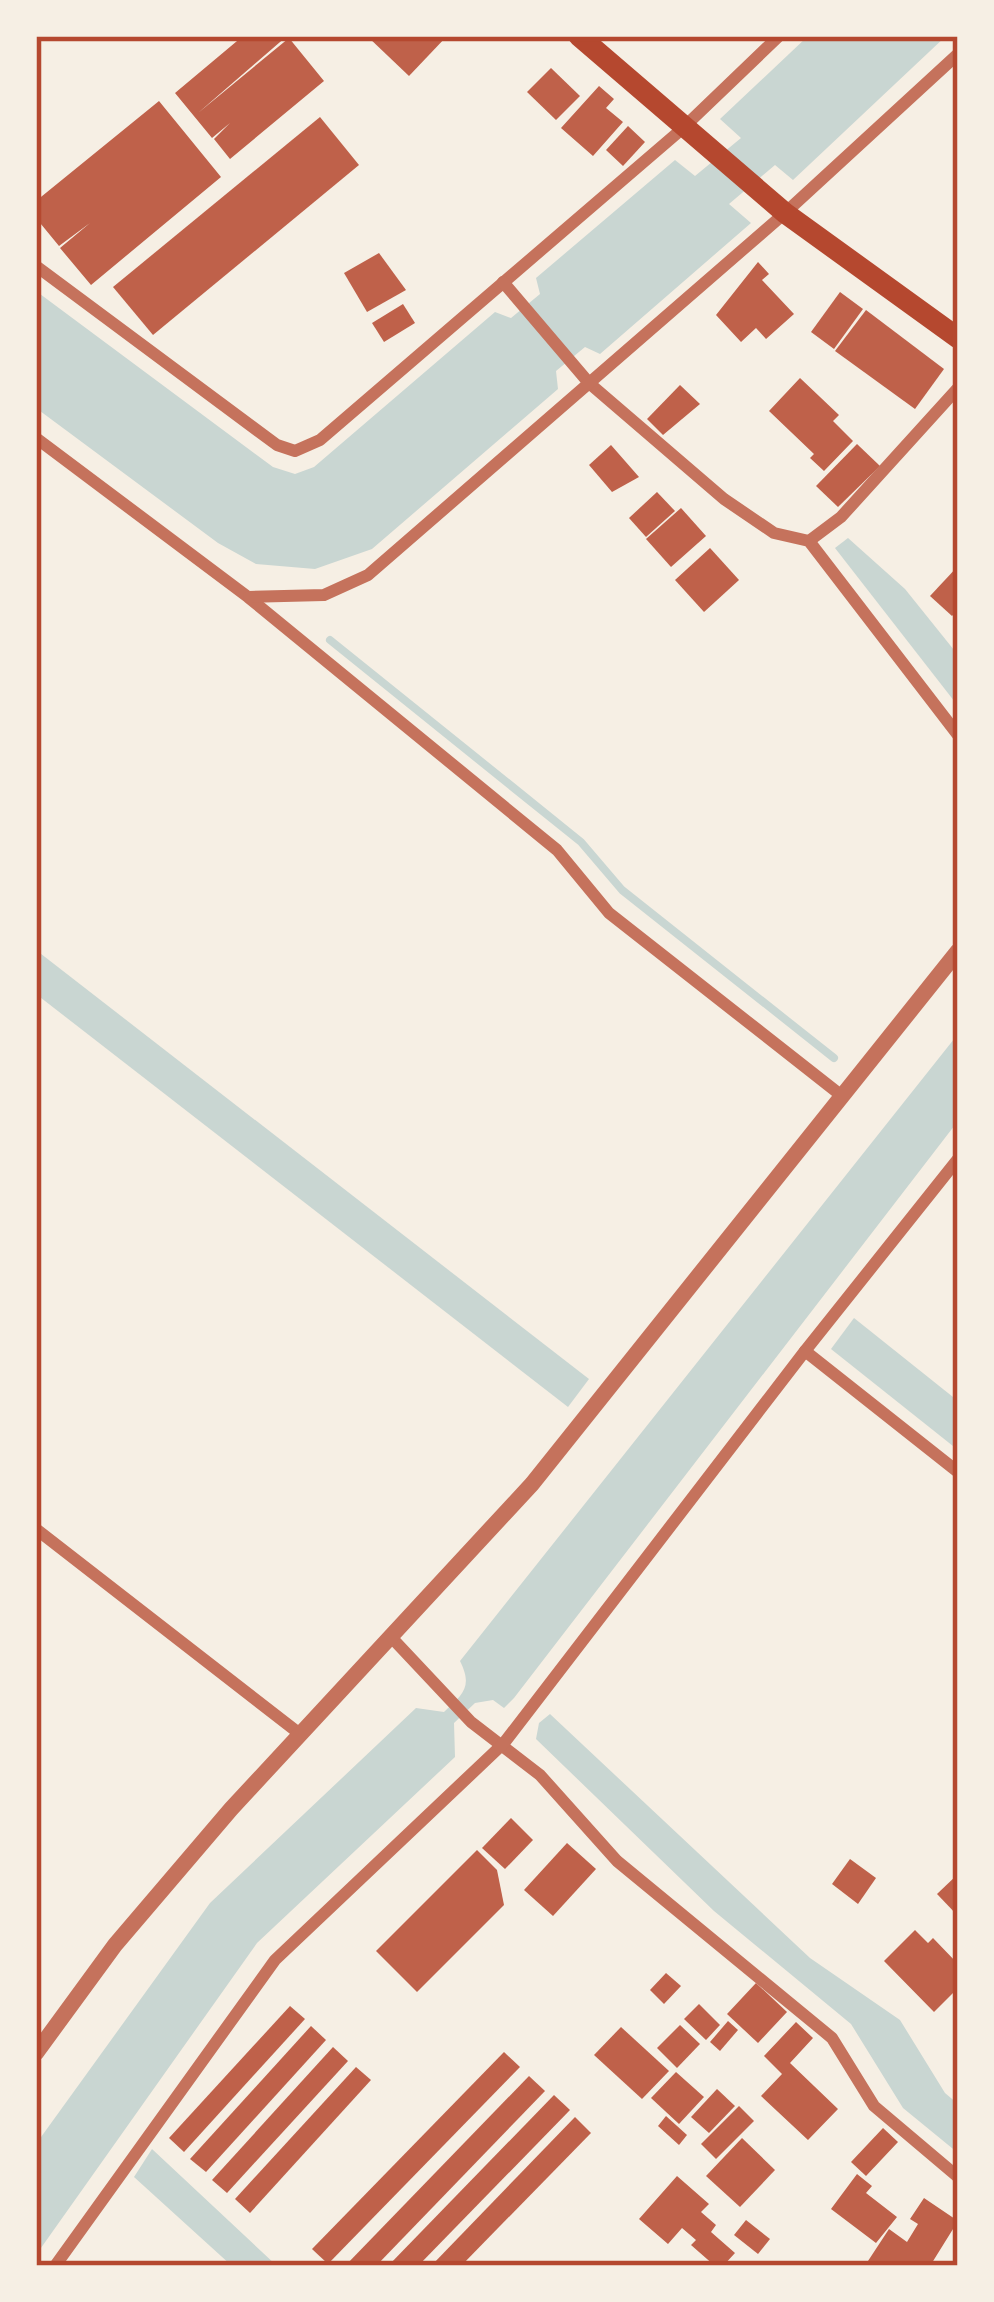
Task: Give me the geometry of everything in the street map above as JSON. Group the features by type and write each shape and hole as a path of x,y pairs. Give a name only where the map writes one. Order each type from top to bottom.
{"main road":[{"path":"579,36 785,213 958,338"}],"street":[{"path":"36,266 278,446 296,451 320,440 682,129 779,36"},
{"path":"248,597 324,596 368,575 785,213 958,54"},
{"path":"503,282 589,383 724,499 774,532 809,541 958,735"},
{"path":"809,541 841,517 958,388"},
{"path":"36,438 248,597 557,850 609,913 842,1096"},
{"path":"36,2053 116,1945 300,1734 532,1484 958,950"},
{"path":"55,2266 274,1960 504,1743 958,1159"},
{"path":"805,1351 958,1472"},
{"path":"36,1529 300,1734"},
{"path":"392,1638 471,1722 504,1743 679,1918 832,2038 874,2106 958,2177"}],"shaded area":[{"path":"808,36 946,36 793,180 775,165 729,204 751,223 600,354 585,347 556,371 558,389 372,549 315,569 256,564 218,543 36,408 36,291 273,467 295,474 314,467 495,312 511,318 540,294 536,278 675,160 695,176 741,138 720,119"},
{"path":"848,538 905,589 958,655 958,706 835,548"},
{"path":"36,950 589,1379 568,1407 36,994"},
{"path":"958,1034 958,1121 514,1698 504,1708 493,1700 475,1703 454,1723 455,1757 257,1943 36,2255 36,2144 210,1903 416,1708 444,1712 456,1700 466,1684 460,1661"},
{"path":"854,1318 958,1401 958,1450 831,1349"},
{"path":"550,1714 810,1958 900,2020 945,2093 958,2104 958,2153 903,2108 851,2024 714,1911 536,1739 539,1723"},
{"path":"152,2149 277,2266 232,2266 134,2177"}],"building":[{"path":"243,36 287,36 198,113 289,38 324,81 230,159 214,139 230,123 212,138 175,93"},
{"path":"367,36 447,36 409,76"},
{"path":"551,68 580,96 556,120 527,92"},
{"path":"599,86 614,99 606,108 623,122 593,156 561,128"},
{"path":"159,101 221,177 91,285 60,248 90,223 59,246 36,218 36,201"},
{"path":"320,117 359,165 153,335 113,287"},
{"path":"628,126 645,142 623,166 606,150"},
{"path":"379,253 406,290 367,312 344,273"},
{"path":"758,262 769,274 762,280 794,314 766,339 756,328 741,342 716,315"},
{"path":"840,292 863,309 834,349 811,332"},
{"path":"403,304 415,323 384,342 372,323"},
{"path":"866,310 944,369 915,409 835,351"},
{"path":"800,378 839,415 833,421 853,441 824,471 810,458 814,454 769,411"},
{"path":"680,385 700,404 663,435 647,419"},
{"path":"857,444 880,466 838,507 816,486"},
{"path":"611,445 639,477 612,492 589,465"},
{"path":"657,492 675,511 646,537 629,518"},
{"path":"681,508 706,536 671,567 646,539"},
{"path":"710,548 739,580 704,612 675,580"},
{"path":"958,566 958,610 952,616 930,596"},
{"path":"511,1818 533,1840 505,1869 482,1848"},
{"path":"567,1843 596,1869 553,1916 524,1890"},
{"path":"477,1850 497,1870 504,1905 417,1992 376,1951"},
{"path":"850,1859 876,1878 858,1904 832,1884"},
{"path":"958,1874 958,1916 937,1894"},
{"path":"915,1930 928,1943 933,1938 958,1964 958,1988 934,2012 884,1961"},
{"path":"666,1973 681,1986 664,2004 650,1990"},
{"path":"756,1983 787,2012 758,2043 727,2014"},
{"path":"699,2004 720,2025 706,2040 684,2019"},
{"path":"290,2006 305,2019 184,2152 169,2138"},
{"path":"728,2021 738,2030 720,2051 710,2042"},
{"path":"796,2022 813,2038 790,2063 838,2109 808,2140 761,2096 782,2074 764,2056"},
{"path":"680,2025 700,2044 677,2068 657,2048"},
{"path":"311,2026 326,2040 206,2172 190,2159"},
{"path":"621,2027 669,2071 642,2099 594,2055"},
{"path":"333,2047 348,2061 227,2193 212,2180"},
{"path":"504,2052 520,2067 328,2264 312,2249"},
{"path":"356,2067 371,2080 250,2213 235,2199"},
{"path":"676,2072 704,2097 679,2124 651,2098"},
{"path":"529,2076 545,2091 376,2266 345,2266"},
{"path":"717,2089 735,2106 709,2133 691,2117"},
{"path":"554,2095 570,2110 418,2266 388,2266"},
{"path":"739,2106 754,2121 716,2159 701,2144"},
{"path":"666,2116 687,2135 679,2145 658,2126"},
{"path":"575,2117 591,2133 461,2266 431,2266"},
{"path":"883,2128 898,2142 866,2176 851,2162"},
{"path":"742,2138 775,2170 740,2207 706,2176"},
{"path":"857,2174 872,2186 866,2193 897,2217 876,2243 831,2209"},
{"path":"677,2176 709,2204 701,2212 716,2225 711,2232 735,2253 723,2266 715,2266 691,2245 696,2240 682,2228 668,2244 639,2219"},
{"path":"924,2198 958,2221 930,2266 876,2266 868,2261 889,2229 907,2242 918,2224 910,2219"},
{"path":"746,2220 770,2239 758,2254 734,2235"}],"waterway":[{"path":"330,640 581,842 622,890 834,1058"}]}
